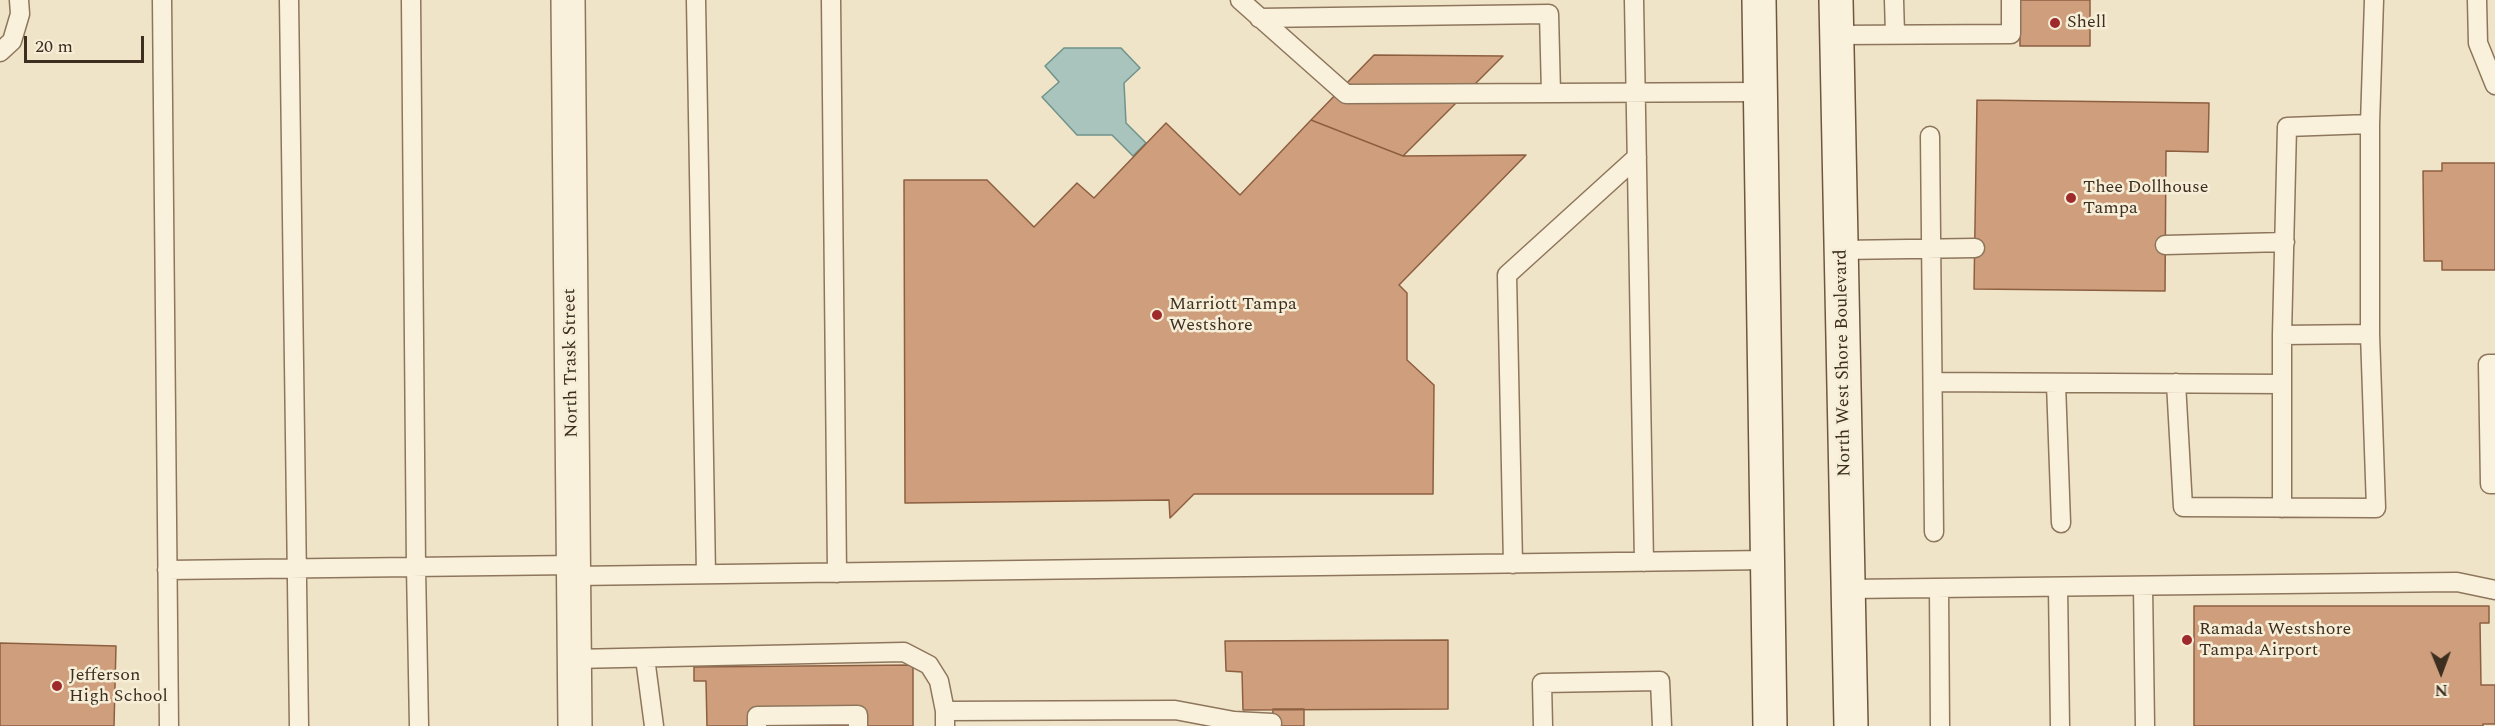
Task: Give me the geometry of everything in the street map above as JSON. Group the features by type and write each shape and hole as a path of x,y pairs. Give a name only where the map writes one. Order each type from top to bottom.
{"main road":[{"name":"North Trask Street","path":"567,0 575,726"},
{"path":"1759,0 1770,726"},
{"name":"North West Shore Boulevard","path":"1836,0 1851,726"}],"lane":[{"path":"4,45 20,14 19,0"},
{"path":"162,0 169,726"},
{"path":"289,0 299,726"},
{"path":"411,0 419,726"},
{"path":"696,0 705,574"},
{"path":"831,0 837,573"},
{"path":"1240,0 1346,94 1761,92"},
{"path":"1634,0 1644,562"},
{"path":"1894,0 1895,34"},
{"path":"1837,35 2011,34 2011,0"},
{"path":"2176,383 2183,507 2376,508 2370,334 2370,124 2374,0"},
{"path":"2495,1 2477,0 2478,44 2495,85"},
{"path":"1260,18 1549,14 1551,93"},
{"path":"2282,508 2282,335 2287,127 2370,124"},
{"path":"1930,136 1934,532"},
{"path":"1513,564 1507,275 1637,157"},
{"path":"2165,245 2285,242"},
{"path":"1842,250 1975,249"},
{"path":"2282,335 2370,334"},
{"path":"2495,364 2488,364 2490,484 2495,484"},
{"path":"1933,382 2282,384"},
{"path":"2056,384 2061,523"},
{"path":"167,570 416,567 705,574 1767,561"},
{"path":"1848,589 2457,582 2495,590"},
{"path":"2143,586 2145,726"},
{"path":"2058,587 2060,726"},
{"path":"1939,588 1940,726"},
{"path":"574,659 904,652 929,665 939,681 945,718 1175,710 1197,715 1272,723"},
{"path":"645,658 654,726"},
{"path":"1543,726 1542,683 1660,681 1662,726"},
{"path":"757,726 757,716 847,715 858,715 858,726"}],"water":[{"path":"1064,48 1121,48 1140,68 1124,83 1126,123 1146,143 1133,156 1112,135 1077,135 1042,97 1059,82 1045,66"}],"building":[{"name":"Shell","path":"2020,0 2090,0 2090,46 2020,46"},
{"path":"1374,55 1503,56 1403,156 1311,120"},
{"name":"Thee Dollhouse Tampa","path":"1977,100 2209,103 2208,152 2166,151 2165,291 1974,289"},
{"path":"1311,120 1403,156 1526,155 1399,285 1407,293 1407,360 1434,385 1433,494 1194,494 1170,518 1169,500 905,503 904,180 987,180 1034,227 1077,183 1094,198 1166,123 1240,195"},
{"path":"2442,163 2495,163 2495,270 2442,270 2442,261 2424,261 2423,171 2442,171"},
{"path":"2194,606 2489,606 2489,623 2480,623 2481,685 2495,685 2495,724 2483,724 2483,726 2194,726"},
{"path":"1448,640 1448,709 1243,710 1242,672 1226,671 1225,641"},
{"name":"Jefferson High School","path":"0,643 116,646 114,726 0,726"},
{"path":"913,665 913,726 707,726 706,681 694,681 694,667"},
{"path":"1273,709 1304,709 1304,726 1272,726"}],"place":[{"name":"Shell","path":"2055,23"},
{"name":"Thee Dollhouse Tampa","path":"2071,198"},
{"name":"Marriott Tampa Westshore","path":"1157,315"},
{"name":"Ramada Westshore Tampa Airport","path":"2187,640"},
{"name":"Jefferson High School","path":"57,686"}]}
